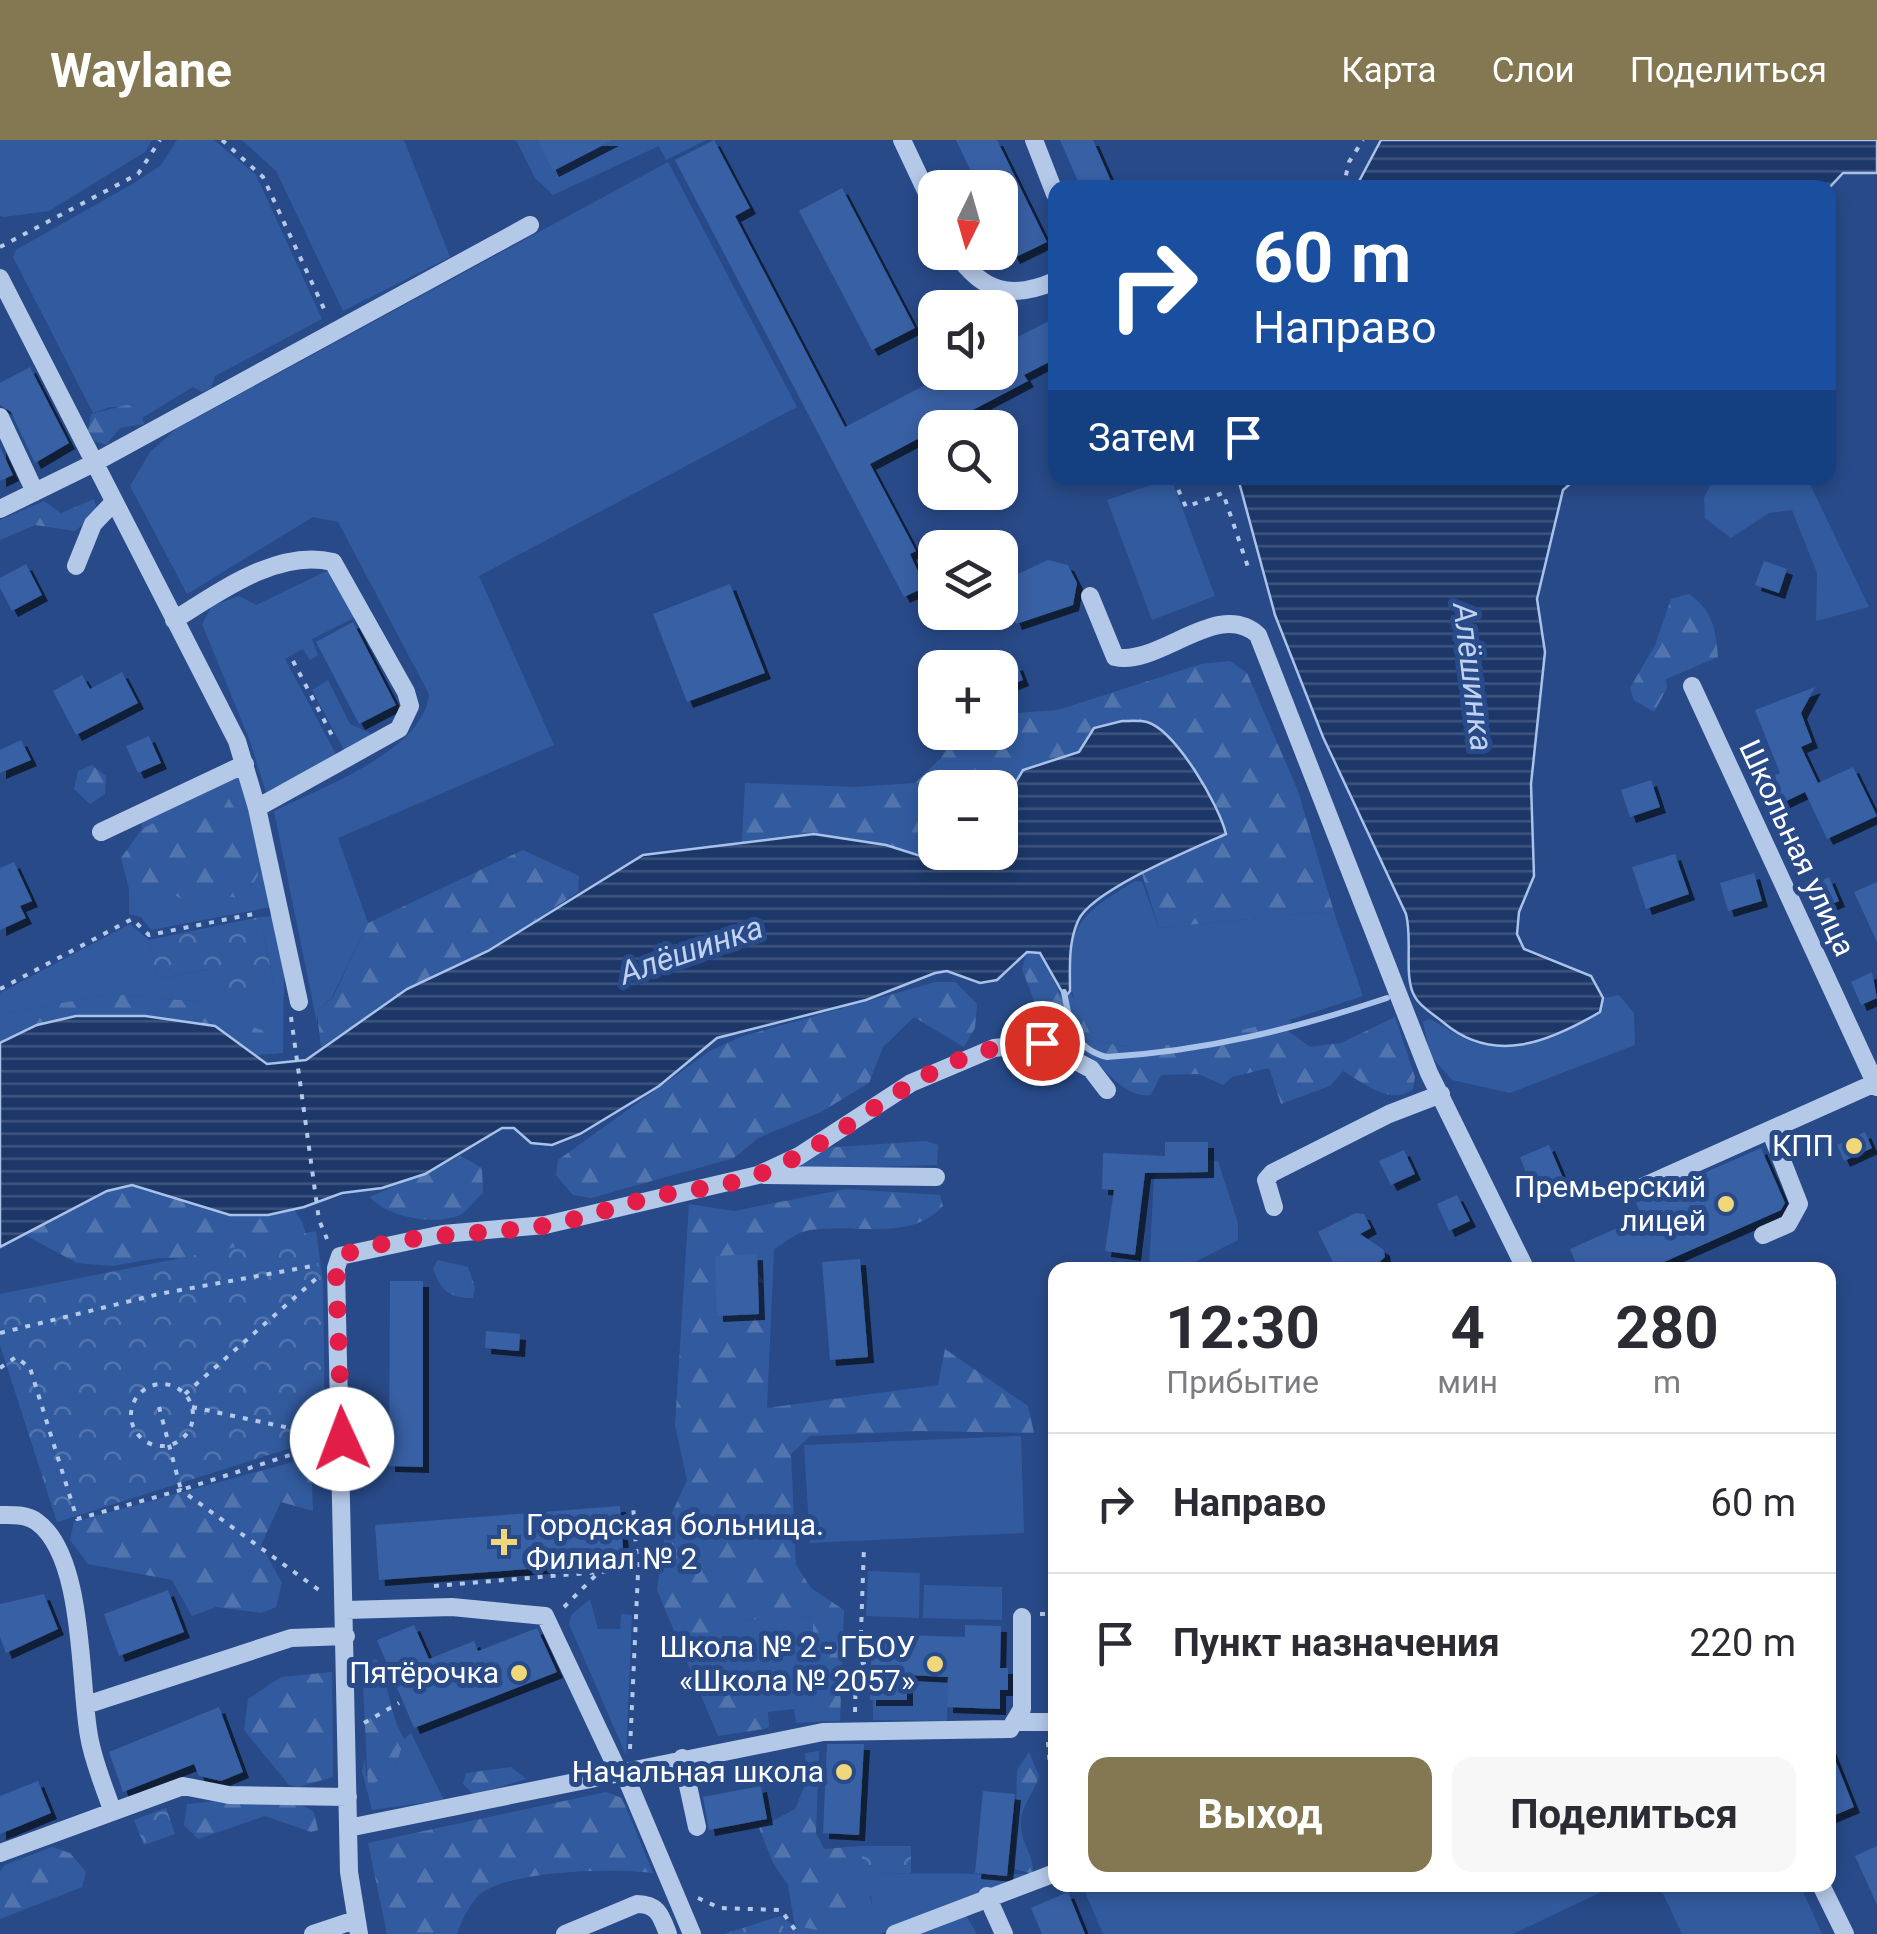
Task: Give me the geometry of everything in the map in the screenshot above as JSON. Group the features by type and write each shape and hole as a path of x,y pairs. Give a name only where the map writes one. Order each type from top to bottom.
{"street":[{"path":"902,140 918,174"},
{"path":"1034,140 1050,180"},
{"path":"0,509 92,464 530,225"},
{"path":"968,270 999,293 1028,292 1048,284"},
{"path":"0,278 92,464 226,714 257,808 299,1002"},
{"path":"0,417 35,492"},
{"path":"76,566 93,524 113,503"},
{"path":"174,620 253,574 322,559 333,562 410,706 399,729 257,808"},
{"path":"1090,596 1110,648 1123,658 1210,628 1240,626 1258,636 1399,995 1441,1094 1522,1262"},
{"name":"Школьная улица","path":"1692,686 1876,1085"},
{"path":"101,832 245,764"},
{"path":"313,1934 357,1927 348,1828 337,1262 348,1253 443,1234 545,1225 758,1175 799,1156 911,1082 994,1048 1042,1043 1091,1069 1107,1090"},
{"path":"1632,1192 1876,1085"},
{"path":"1274,1207 1266,1180 1272,1173 1389,1114 1441,1094"},
{"path":"1763,1234 1788,1224 1799,1204 1770,1130"},
{"path":"758,1175 936,1177"},
{"path":"0,1516 36,1520 52,1537 71,1592 89,1738 112,1810"},
{"path":"346,1610 500,1609 532,1612 550,1621 624,1770 692,1934"},
{"path":"1016,1722 1022,1709 1022,1618"},
{"path":"86,1706 290,1638 346,1636"},
{"path":"348,1828 823,1732 996,1732 1016,1722 1048,1722"},
{"path":"682,1758 697,1826"},
{"path":"0,1853 183,1786 229,1795 348,1797"},
{"path":"895,1934 987,1896 1048,1876"},
{"path":"1824,1892 1844,1934"},
{"path":"987,1896 1004,1934"},
{"path":"565,1934 637,1904 650,1904 658,1910 668,1934"}],"path":[{"path":"0,247 129,180 150,162 160,140"},
{"path":"222,140 263,178 334,331"},
{"path":"1345,180 1349,162 1363,140"},
{"path":"1176,485 1186,506 1223,493 1249,570"},
{"path":"293,661 345,759"},
{"path":"0,989 132,919 149,935 278,910"},
{"path":"290,1030 317,1202 337,1262"},
{"path":"0,1333 159,1294 337,1262"},
{"path":"185,1394 337,1262"},
{"path":"0,1368 16,1357 30,1368 77,1520 342,1439"},
{"path":"168,1384 185,1394 192,1407 186,1435 169,1445 141,1438 131,1410 148,1386 168,1384"},
{"path":"160,1407 181,1490 346,1610"},
{"path":"192,1407 342,1439"},
{"path":"624,1770 638,1569 633,1505"},
{"path":"854,1732 864,1546"},
{"path":"434,1586 638,1569"},
{"path":"550,1621 599,1572"},
{"path":"860,1661 870,1661"},
{"path":"347,1733 399,1703"},
{"path":"668,1878 720,1908 780,1910 798,1934"}],"green space":[{"path":"0,140 152,140 145,152 49,211 4,217 0,216"},
{"path":"177,140 214,140 256,175 322,319 215,376 211,388 202,392 193,387 142,418 140,407 110,407 93,413 13,257 16,250 161,165"},
{"path":"242,140 404,140 450,257 343,311 276,171"},
{"path":"516,140 538,140 554,170 613,140 706,140 666,160 659,146 553,195 535,178"},
{"path":"668,162 797,407 479,576 554,745 338,838 368,923 332,997 317,1012 317,1023 274,811 342,779 390,750 423,714 429,694 338,522 313,517 187,594 130,486 150,452 176,429"},
{"path":"127,405 140,407 144,424 120,428 106,445 95,441 88,430 91,414"},
{"path":"1151,485 1174,485 1215,596 1152,620 1107,500"},
{"path":"1710,485 1810,485 1869,607 1816,621 1817,573 1792,510 1769,513 1731,538 1705,518 1704,498"},
{"path":"94,499 98,512 75,531 35,525 0,540 0,520 44,501 61,513"},
{"path":"331,569 356,617 312,639 318,655 310,660 303,649 285,659 337,756 266,792 250,741 202,624 212,606 239,596 256,605"},
{"path":"1689,594 1711,621 1718,657 1666,679 1667,688 1654,712 1634,700 1630,688 1655,645 1671,599"},
{"path":"1230,661 1247,673 1298,791 1335,915 1315,912 1159,928 1142,874 1170,859 1220,812 1190,765 1094,728 1079,752 1023,770 1018,778 1018,770 929,770 946,750 1018,750 1018,713 1058,710 1201,664"},
{"path":"328,680 350,724 370,733 370,739 345,752 312,690"},
{"path":"92,765 106,776 105,794 90,804 74,789 78,771"},
{"path":"233,777 243,778 271,907 151,930 141,917 129,914 129,889 165,889 192,906 205,797 142,829 141,821"},
{"path":"918,780 918,855 886,845 742,842 745,783 856,787"},
{"path":"205,797 229,799 243,822 258,875 244,899 210,893 192,906 165,889 129,889 121,858 142,829"},
{"path":"523,850 579,876 578,892 488,951 407,989 321,1047 317,1012 333,997 368,923"},
{"path":"1135,881 1142,882 1159,928 1315,912 1335,915 1363,996 1265,1027 1192,1043 1156,1047 1092,1038 1073,995 1071,947 1089,913"},
{"path":"274,916 284,977 283,1053 271,1054 275,1048 262,1030 228,1018 214,1003 112,994 0,1014 0,993 130,924 149,940 157,979 209,969 215,995 274,983 260,917"},
{"path":"260,917 274,984 214,996 208,969 157,979 149,940"},
{"path":"1027,952 1041,953 1060,994 1065,996 1070,991 1092,1038 1117,1044 1166,1045 1291,1020 1288,1031 1310,1047 1341,1043 1395,1017 1415,1077 1413,1089 1404,1094 1386,1094 1343,1071 1330,1086 1281,1104 1269,1068 1232,1077 1223,1085 1199,1074 1161,1075 1151,1095 1140,1095 1122,1086 1079,1049 1048,1038 1022,969"},
{"path":"936,982 955,982 977,1004 975,1028 964,1047 914,1017 883,1047 869,1083 821,1112 758,1138 734,1158 591,1198 573,1195 556,1175 558,1160 710,1051 740,1037"},
{"path":"112,994 214,1003 228,1018 262,1030 276,1048 271,1054 254,1055 215,1026 150,1017 76,1016 37,1025 0,1043 0,1014"},
{"path":"1619,995 1634,1013 1635,1045 1510,1093 1452,1080 1430,1055 1423,1022 1430,1019 1472,1042 1487,1046 1520,1044 1572,1027 1600,1012 1603,998"},
{"path":"926,1141 938,1145 937,1165 800,1169 793,1166 821,1148"},
{"path":"461,1156 482,1168 483,1193 460,1215 438,1220 412,1218 387,1210 370,1197"},
{"path":"1218,1161 1238,1223 1238,1240 1195,1262 1149,1262 1154,1177 1169,1162"},
{"path":"132,1185 230,1215 294,1209 303,1224 312,1258 158,1258 112,1266 77,1263 25,1235 107,1191"},
{"path":"846,1189 940,1195 943,1206 912,1225 802,1232 774,1249 767,1408 938,1385 945,1349 1028,1406 1034,1433 918,1431 810,1436 791,1454 796,1565 811,1588 844,1610 840,1721 812,1722 813,1617 741,1620 764,1729 718,1736 657,1590 666,1526 687,1480 675,1425 689,1204 734,1211"},
{"path":"316,1231 323,1282 325,1437 57,1522 0,1345 0,1294"},
{"path":"438,1260 468,1267 475,1287 473,1298 452,1294 442,1287 433,1268"},
{"path":"1021,1436 1024,1533 810,1543 804,1445"},
{"path":"311,1457 313,1511 281,1502 261,1545 282,1583 276,1607 261,1613 216,1607 192,1616 172,1580 88,1564 70,1540 74,1522"},
{"path":"868,1571 920,1573 919,1618 866,1616"},
{"path":"924,1585 1002,1587 1002,1620 923,1618"},
{"path":"590,1599 598,1629 620,1629 621,1614 632,1615 626,1755 569,1624 571,1615"},
{"path":"813,1617 812,1722 796,1723 794,1709 768,1712 769,1727 764,1729 740,1620"},
{"path":"376,1659 404,1739 394,1773 368,1786 362,1665"},
{"path":"332,1672 333,1777 298,1787 289,1785 244,1730 248,1699 281,1677"},
{"path":"907,1675 948,1677 947,1721 873,1720 873,1700 906,1700"},
{"path":"411,1733 444,1800 372,1810 362,1771 365,1758 366,1776 394,1773 404,1739"},
{"path":"819,1751 816,1833 824,1849 862,1846 862,1873 841,1883 868,1891 872,1905 824,1931 795,1926 788,1885 773,1863 759,1828 795,1809 807,1780 805,1753"},
{"path":"1029,1752 1039,1776 1024,1807 1021,1828 1033,1874 1015,1869 1017,1770"},
{"path":"511,1767 526,1779 480,1793 472,1793 463,1784 466,1773"},
{"path":"606,1792 622,1798 653,1873 592,1871 524,1878 488,1889 477,1897 457,1934 387,1934 368,1843"},
{"path":"187,1804 300,1804 314,1812 318,1830 311,1832 265,1816 198,1839 184,1825"},
{"path":"166,1808 175,1834 144,1845 134,1820"},
{"path":"862,1846 911,1846 911,1873 862,1873"},
{"path":"52,1847 70,1853 86,1872 82,1887 0,1919 0,1871 5,1865"},
{"path":"862,1873 1033,1874 880,1934 786,1934 780,1916 795,1926 872,1905 871,1896 839,1883"},
{"path":"1085,1892 1601,1892 1513,1934 1103,1934"},
{"path":"1662,1892 1803,1892 1822,1934 1682,1934"},
{"path":"964,1912 977,1934 914,1934"},
{"path":"780,1916 786,1934 724,1934"}],"water":[{"path":"1381,140 1877,140 1877,173 1843,173 1836,180 1360,180"},
{"path":"1240,485 1569,485 1563,490 1537,599 1545,652 1531,784 1534,876 1519,912 1517,934 1524,949 1591,976 1603,998 1600,1012 1541,1040 1502,1046 1463,1036 1417,1001 1411,989 1406,914 1323,737 1275,615"},
{"path":"1138,721 1158,728 1183,754 1206,788 1226,834 1144,871 1086,909 1073,938 1070,991 1065,997 1040,953 1027,952 997,980 980,983 947,971 935,973 866,1000 717,1038 659,1086 580,1134 552,1145 531,1143 514,1128 502,1128 425,1174 268,1215 230,1215 132,1185 107,1191 0,1247 0,1043 37,1025 76,1016 145,1016 215,1026 267,1064 306,1060 407,989 488,951 643,855 814,834 886,845 918,855 918,870 1018,870 1018,778 1023,770 1079,752 1094,728"}],"building":[{"path":"538,140 613,140 553,171"},
{"path":"714,140 750,208 735,216 845,427 918,389 1011,390 973,410 918,410 918,439 870,464 916,551 910,554 918,572 918,590 904,597 675,160"},
{"path":"956,140 997,140 1012,170 970,170"},
{"path":"1060,140 1093,140 1110,180 1078,180"},
{"path":"1018,183 1047,242 1018,256"},
{"path":"842,188 915,328 872,350 799,211"},
{"path":"1048,322 1048,363 1024,375 1028,381 1018,386 1018,337"},
{"path":"30,367 69,443 35,463 11,412 0,405 0,383"},
{"path":"0,447 13,475 0,481"},
{"path":"1048,560 1068,565 1077,583 1073,605 1018,623 1018,574"},
{"path":"1764,561 1787,569 1779,593 1755,585"},
{"path":"26,564 42,595 12,611 0,588 0,578"},
{"path":"730,584 765,673 687,702 653,614"},
{"path":"353,622 396,705 359,724 316,642"},
{"path":"122,672 138,703 76,735 53,691 82,675 90,689"},
{"path":"1815,687 1801,713 1812,742 1801,747 1818,783 1853,767 1877,816 1827,839 1805,792 1776,806 1764,780 1780,773 1755,710"},
{"path":"149,736 161,763 138,773 126,746"},
{"path":"21,740 31,760 0,773 0,750"},
{"path":"1651,780 1660,807 1630,817 1621,790"},
{"path":"1675,854 1689,894 1646,909 1632,867"},
{"path":"14,862 32,901 20,906 26,918 0,930 0,868"},
{"path":"1754,873 1762,901 1728,911 1720,883"},
{"path":"1829,877 1839,901 1815,911 1805,888"},
{"path":"1877,882 1877,942 1854,892"},
{"path":"1872,972 1877,998 1861,1005 1851,982"},
{"name":"КПП","path":"1865,1132 1872,1148 1844,1161 1837,1145"},
{"path":"1165,1142 1208,1142 1208,1172 1145,1173 1135,1255 1105,1251 1114,1190 1102,1189 1103,1153 1165,1156"},
{"path":"1549,1145 1563,1178 1533,1191 1520,1157"},
{"path":"1761,1148 1785,1203 1781,1210 1664,1262 1576,1262 1570,1249 1642,1217 1636,1203"},
{"path":"1404,1150 1415,1174 1391,1185 1379,1161"},
{"path":"1457,1195 1470,1221 1449,1231 1437,1204"},
{"path":"1356,1213 1364,1214 1371,1228 1360,1234 1384,1250 1385,1257 1380,1262 1333,1262 1318,1232"},
{"path":"757,1254 759,1314 717,1316 715,1256"},
{"path":"860,1259 868,1357 830,1360 822,1262"},
{"path":"390,1281 423,1281 423,1467 389,1466"},
{"path":"486,1331 520,1334 519,1351 485,1348"},
{"path":"620,1506 624,1562 379,1580 375,1525"},
{"path":"168,1590 184,1632 119,1656 104,1614"},
{"path":"44,1594 58,1629 6,1653 0,1637 0,1604"},
{"path":"414,1625 429,1659 474,1641 478,1651 537,1628 557,1672 414,1728 377,1640"},
{"name":"Школа № 2 - ГБОУ «Школа № 2057»","path":"965,1625 1001,1626 1000,1668 1008,1668 1008,1690 1000,1690 1000,1709 947,1707 948,1677 907,1675 907,1700 870,1700 872,1634 965,1637"},
{"path":"219,1707 243,1772 221,1781 199,1776 194,1764 123,1792 109,1752"},
{"name":"Начальная школа","path":"827,1744 864,1744 859,1835 823,1833"},
{"path":"1836,1762 1854,1807 1836,1815"},
{"path":"38,1781 51,1813 0,1834 0,1796"},
{"path":"761,1786 767,1819 709,1830 703,1797"},
{"path":"983,1791 1015,1794 1007,1876 975,1873"},
{"path":"1877,1846 1877,1905 1855,1856"},
{"path":"1068,1892 1085,1934 1042,1934 1031,1908"}],"waterway":[{"name":"Алёшинка","path":"1064,992 1071,1024 1080,1041 1107,1057 1179,1050 1249,1037 1387,998"}],"place":[{"name":"КПП","path":"1854,1146"},
{"name":"Премьерский лицей","path":"1726,1204"},
{"name":"Городская больница. Филиал № 2","path":"504,1542"},
{"name":"Школа № 2 - ГБОУ «Школа № 2057»","path":"935,1664"},
{"name":"Пятёрочка","path":"519,1673"},
{"name":"Начальная школа","path":"844,1772"}],"route":[{"path":"342,1439 336,1268 340,1256 443,1234 545,1225 655,1197 729,1184 799,1156 911,1082 994,1048 1042,1043"}]}
